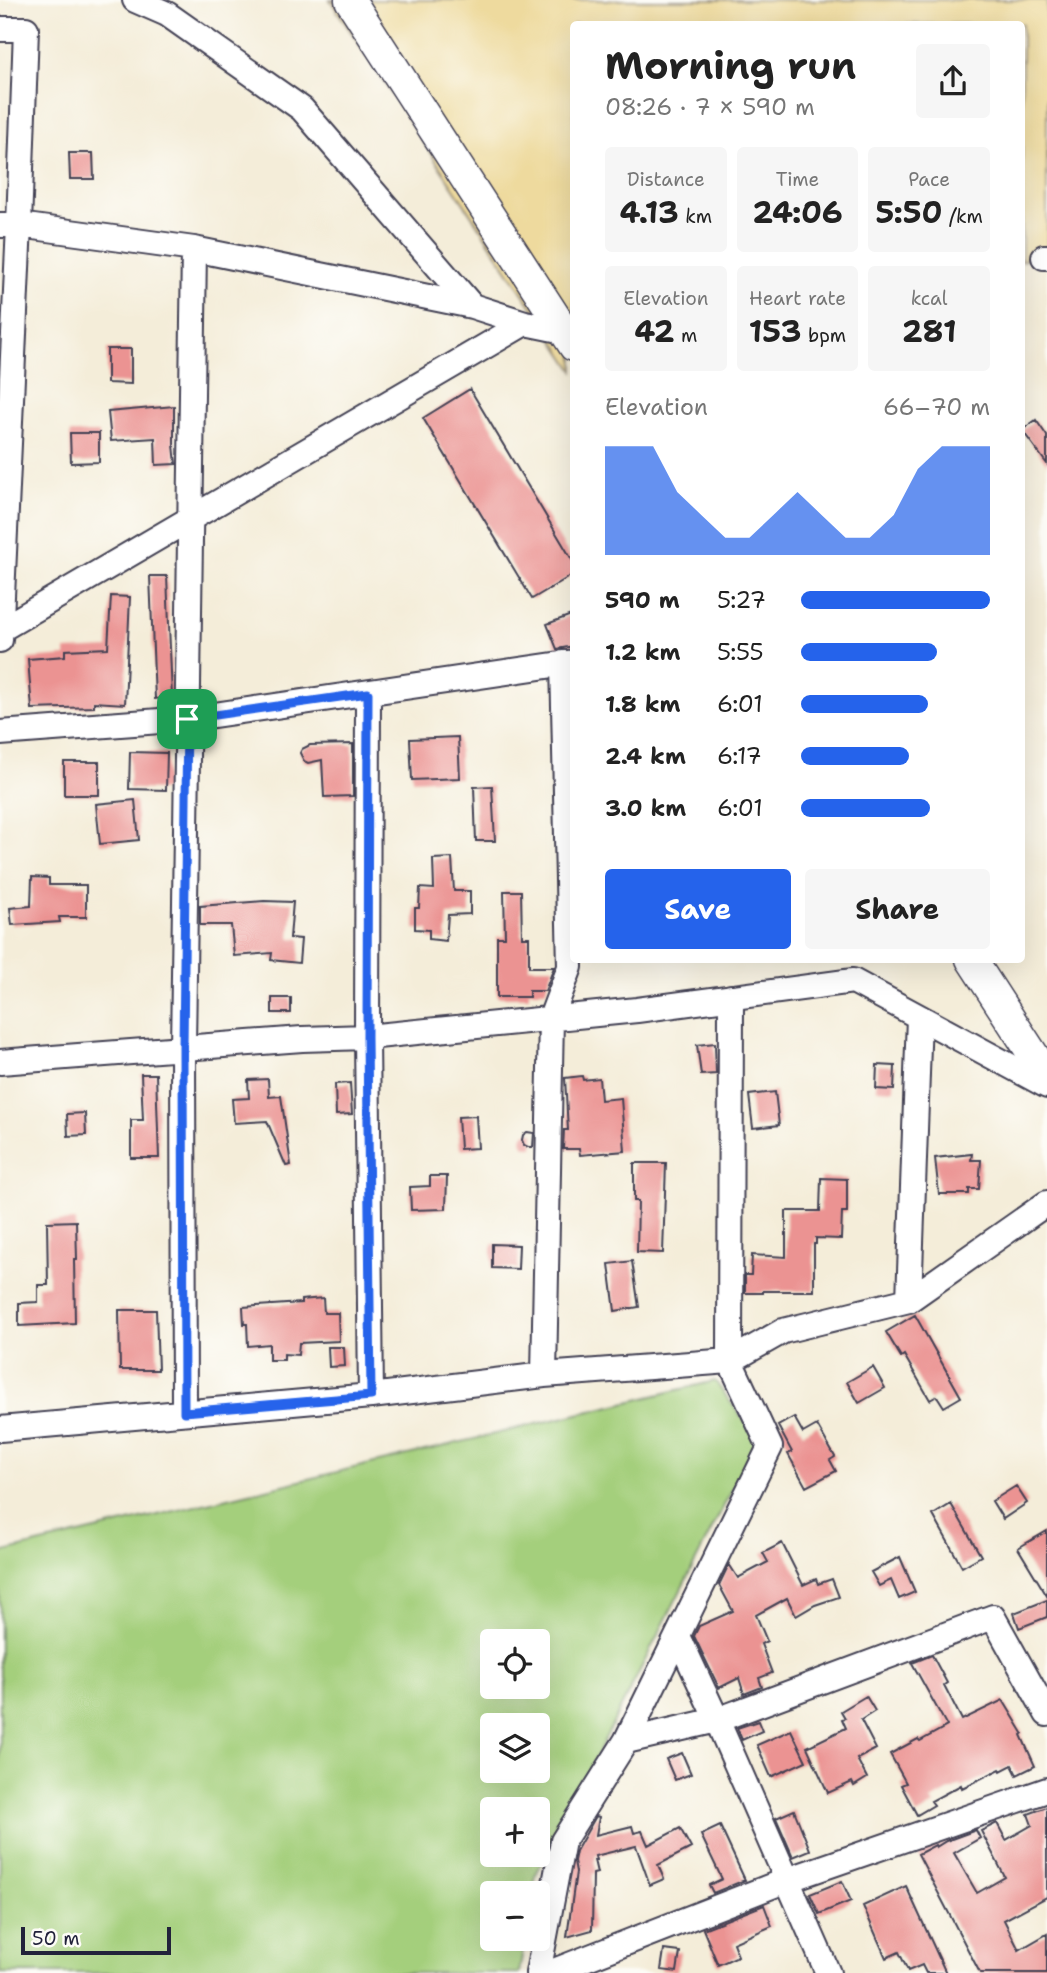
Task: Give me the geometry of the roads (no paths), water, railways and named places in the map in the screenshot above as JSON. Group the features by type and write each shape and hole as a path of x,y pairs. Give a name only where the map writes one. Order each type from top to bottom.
{"main road":[{"path":"350,0 569,339"},
{"path":"974,963 1047,1076"}],"street":[{"path":"135,0 167,14 302,109 472,306"},
{"path":"0,29 26,29 10,225 0,640"},
{"path":"10,225 194,249 472,306 569,339"},
{"path":"184,1412 183,1048 194,249"},
{"path":"0,630 525,323"},
{"path":"0,733 187,719 568,662 570,967 551,1018 544,1375"},
{"path":"368,693 367,1037 371,1396"},
{"path":"0,1062 302,1039 367,1037 551,1018 853,981 1047,1086"},
{"path":"538,1973 563,1841 626,1741 770,1447 730,1361 731,997"},
{"path":"909,1300 919,1017"},
{"path":"0,1429 371,1396 544,1375 730,1361 782,1331 909,1300 1047,1203"},
{"path":"626,1741 717,1720 993,1617 1047,1714"},
{"path":"678,1636 828,1973"},
{"path":"549,1973 787,1880 1047,1790"}]}
